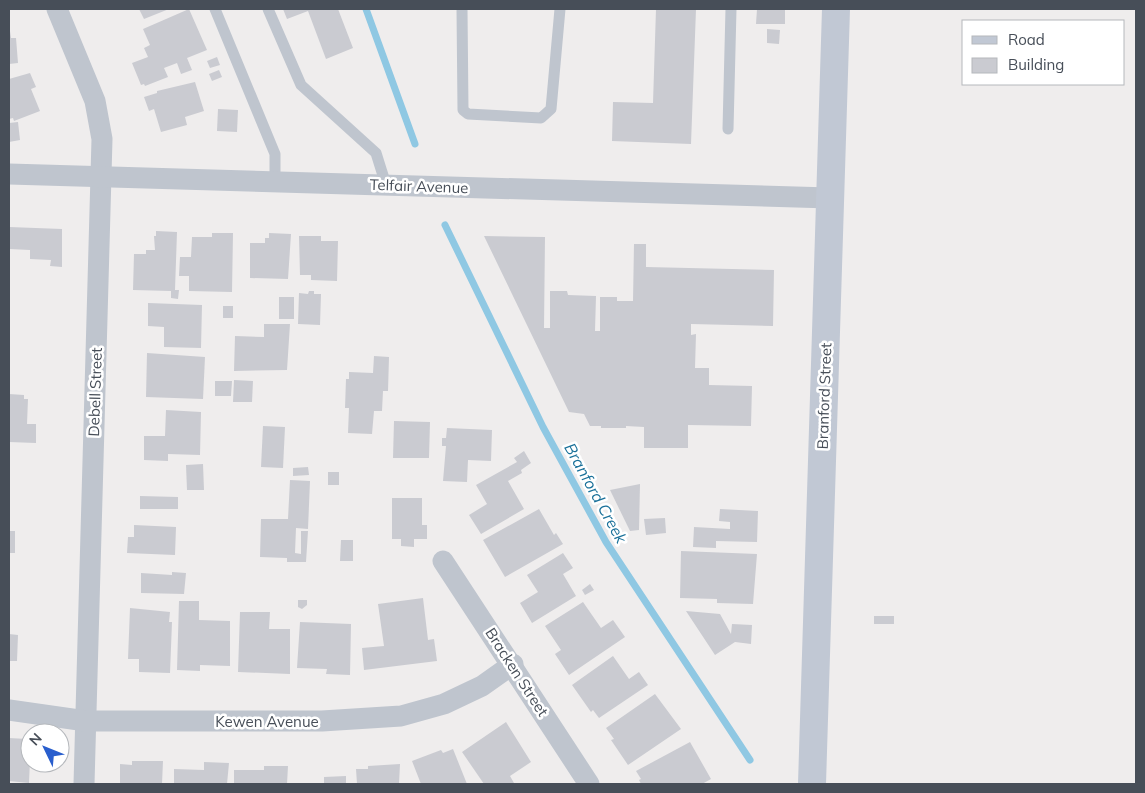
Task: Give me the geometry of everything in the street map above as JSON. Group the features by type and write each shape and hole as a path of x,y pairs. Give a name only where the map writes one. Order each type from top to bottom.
{"main road":[{"name":"Branford Street","path":"812,784 836,9"}],"street":[{"name":"Debell Street","path":"57,9 95,100 102,139 84,784"},
{"name":"Telfair Avenue","path":"9,174 830,198"},
{"name":"Bracken Street","path":"443,560 513,664 589,784"},
{"name":"Kewen Avenue","path":"9,710 86,720 322,721 401,716 444,704 482,686 513,664"}],"lane":[{"path":"215,9 275,154 275,182"},
{"path":"268,9 301,85 376,153 386,185"},
{"path":"462,9 463,110 468,114 541,118 551,109 560,9"},
{"path":"728,129 731,9"}],"building":[{"path":"139,9 169,9 144,19"},
{"path":"189,9 207,50 187,58 192,70 181,74 177,63 164,68 168,77 145,86 144,84 141,85 132,63 148,57 144,48 150,45 143,29"},
{"path":"283,9 338,9 353,48 326,59 308,11 287,19"},
{"path":"656,9 696,9 691,144 612,141 613,102 653,103"},
{"path":"757,9 785,9 785,24 756,24"},
{"path":"9,24 11,38 16,38 18,63 9,64"},
{"path":"767,29 780,30 779,44 767,43"},
{"path":"217,57 220,65 210,68 207,61"},
{"path":"219,70 222,77 212,81 209,74"},
{"path":"30,73 36,87 31,89 40,111 14,121 13,118 9,119 9,79"},
{"path":"195,82 204,111 185,117 187,125 161,132 154,109 149,111 144,97 157,93 157,91"},
{"path":"218,109 238,110 237,132 217,131"},
{"path":"18,122 20,140 9,142 9,123"},
{"path":"9,227 62,229 62,267 50,266 51,260 30,259 30,250 9,249"},
{"path":"156,231 177,232 175,290 179,290 178,299 171,298 171,291 133,290 134,254 146,254 146,250 155,250 154,236 156,236"},
{"path":"212,233 233,233 232,292 189,291 189,276 179,276 180,257 191,257 192,237 212,237"},
{"path":"269,233 291,234 288,279 250,278 250,243 265,243 265,238 269,238"},
{"path":"299,236 321,236 321,241 338,241 337,281 311,280 311,275 300,275"},
{"path":"484,236 545,237 544,328 550,328 550,291 567,291 568,295 596,296 595,331 600,331 600,297 617,297 617,301 633,301 634,244 646,244 646,267 774,270 773,326 691,324 691,335 696,334 695,368 709,368 709,385 752,386 751,426 688,425 688,448 644,448 644,427 601,428 601,426 590,426 584,414 569,412"},
{"path":"309,291 314,291 314,294 321,294 320,325 298,324 299,293 308,294"},
{"path":"279,297 294,297 294,319 279,319"},
{"path":"148,303 202,305 201,348 164,347 164,327 148,326"},
{"path":"223,306 233,306 233,318 223,318"},
{"path":"264,324 290,324 287,370 234,371 235,336 264,337"},
{"path":"147,353 205,357 203,399 146,397"},
{"path":"374,356 389,357 388,391 383,391 382,411 374,411 372,434 348,433 349,408 345,408 346,379 349,379 349,372 373,373"},
{"path":"234,380 253,381 252,402 233,402"},
{"path":"215,381 232,381 231,396 215,396"},
{"path":"9,394 24,395 24,399 28,399 27,424 36,424 36,443 9,442"},
{"path":"166,410 201,412 200,455 168,454 168,461 144,460 144,436 165,436"},
{"path":"394,421 430,422 429,458 393,458"},
{"path":"263,426 285,427 283,468 261,467"},
{"path":"447,428 492,430 491,461 468,460 467,482 443,481 446,446 442,446 442,438 446,438"},
{"path":"524,451 531,463 521,470 522,473 508,481 524,509 481,534 469,515 487,504 476,485 517,462 514,458"},
{"path":"203,464 204,490 187,490 186,465"},
{"path":"308,467 309,475 293,476 293,468"},
{"path":"328,472 339,472 339,485 328,485"},
{"path":"290,480 310,481 308,529 296,528 295,553 301,554 301,531 308,531 306,562 287,562 287,558 260,557 261,519 288,519"},
{"path":"640,484 639,530 630,531 610,490"},
{"path":"140,496 178,497 178,509 140,509"},
{"path":"392,498 422,498 422,525 427,525 427,539 414,539 414,547 401,546 401,539 392,539"},
{"path":"539,509 554,535 556,533 563,544 505,577 483,540"},
{"path":"720,509 758,511 757,542 716,541 716,548 693,547 694,527 730,529 730,522 719,521"},
{"path":"665,518 666,533 646,535 644,519"},
{"path":"134,525 176,527 175,555 127,553 128,537 134,537"},
{"path":"9,531 15,531 15,553 9,553"},
{"path":"341,540 353,540 353,561 340,561"},
{"path":"681,551 757,554 753,604 717,603 717,599 680,598"},
{"path":"563,553 573,568 563,574 576,596 532,623 520,603 538,592 527,575"},
{"path":"172,572 186,573 184,594 141,593 141,573 172,575"},
{"path":"590,584 594,590 585,595 582,590"},
{"path":"423,598 428,640 434,639 437,661 364,670 362,648 384,646 378,604"},
{"path":"298,600 307,600 307,605 302,609 298,607"},
{"path":"179,601 199,601 199,620 230,621 230,666 200,665 200,671 177,670"},
{"path":"583,602 601,628 613,620 625,637 569,675 555,654 561,650 545,626"},
{"path":"130,608 170,612 169,622 172,622 170,673 139,672 139,659 128,659"},
{"path":"686,611 720,614 731,634 732,624 752,625 751,644 735,642 715,655"},
{"path":"240,612 270,612 269,629 290,629 290,674 238,672"},
{"path":"874,616 894,616 894,624 874,624"},
{"path":"300,622 351,624 350,675 326,674 327,669 297,668"},
{"path":"9,634 18,635 17,661 9,661"},
{"path":"613,656 629,679 639,672 648,685 599,718 593,710 591,712 572,685"},
{"path":"655,694 681,729 628,765 611,740 614,739 606,728"},
{"path":"506,722 531,762 510,776 514,783 512,784 484,784 462,752"},
{"path":"9,738 20,739 20,773 29,773 29,783 9,781"},
{"path":"690,742 711,779 702,784 641,784 639,780 641,779 636,771"},
{"path":"453,749 467,784 421,784 412,761 441,750 443,753"},
{"path":"132,761 163,761 162,784 120,784 120,764 132,765"},
{"path":"204,762 229,763 227,784 174,784 174,769 204,770"},
{"path":"400,764 399,784 357,784 356,769 368,769 368,766"},
{"path":"264,766 288,766 287,784 234,784 234,770 264,770"},
{"path":"346,776 346,784 324,784 324,777"}],"waterway":[{"name":"Branford Creek","path":"366,9 415,144"},
{"name":"Branford Creek","path":"445,225 543,427 606,542 750,760"}]}
